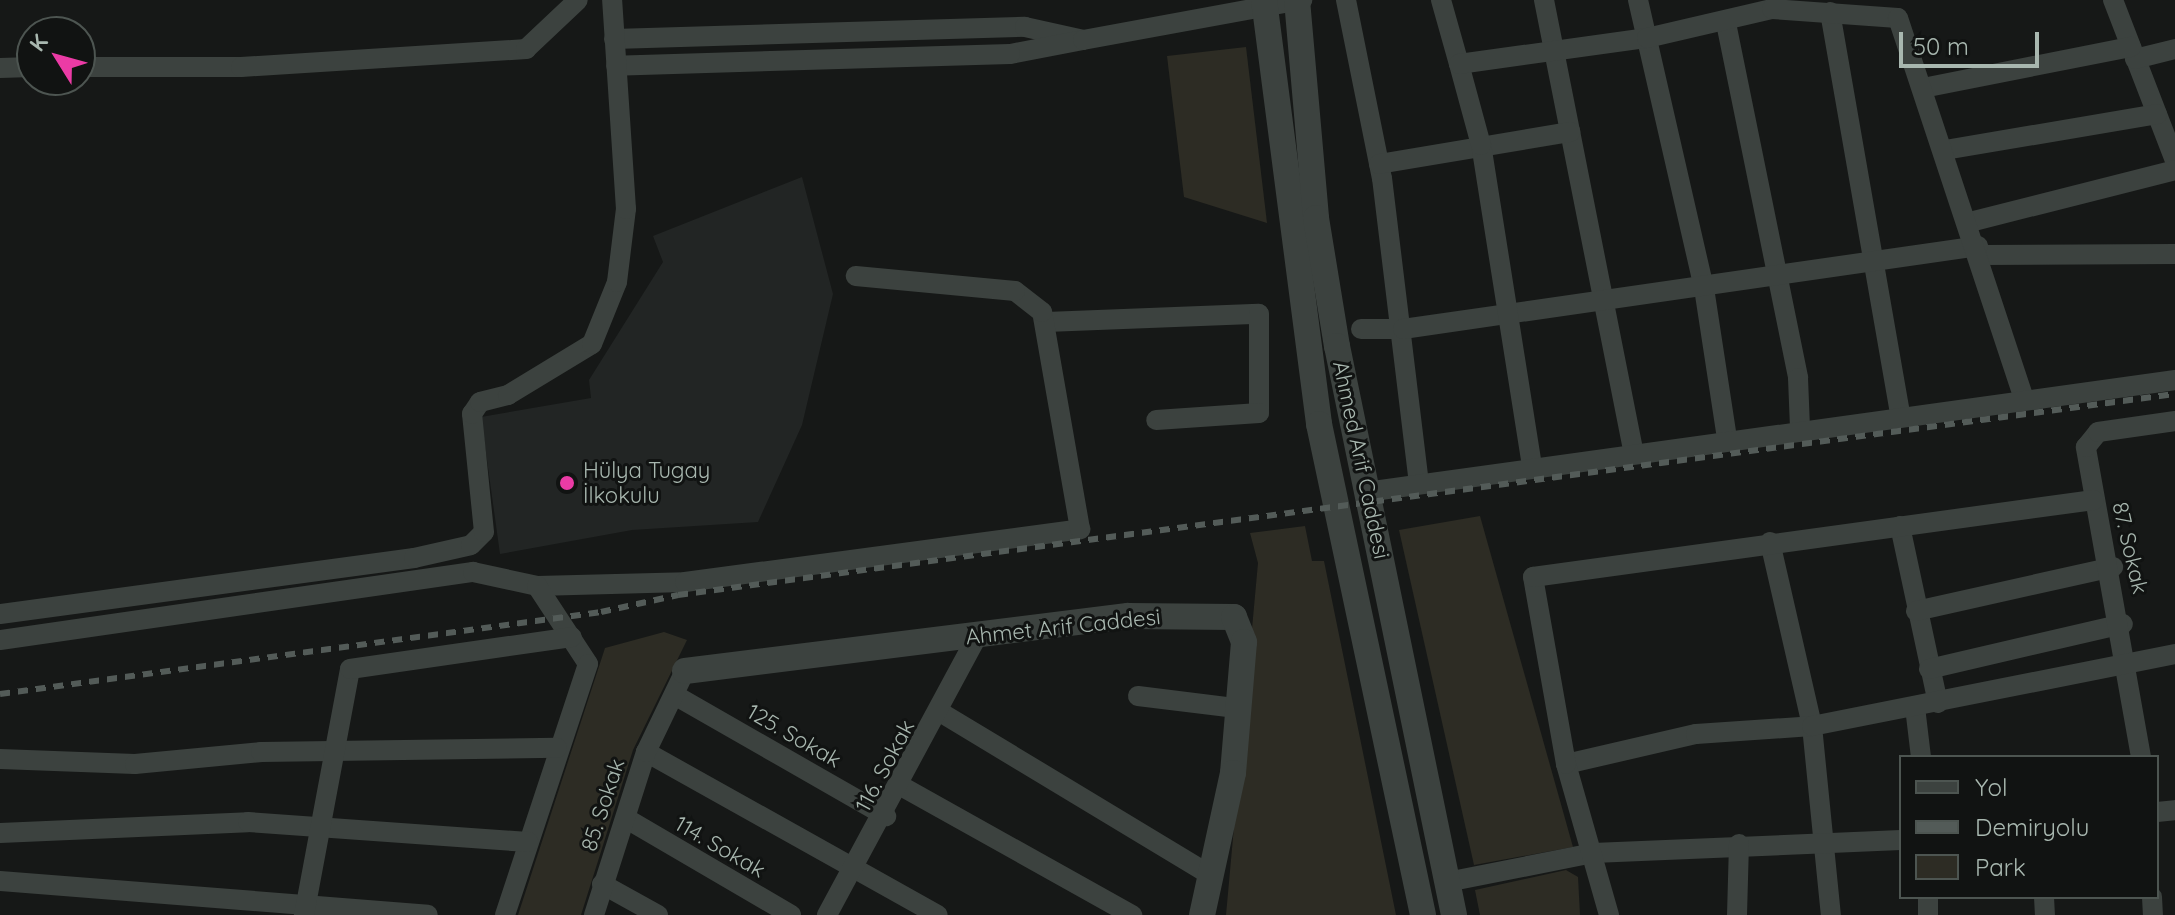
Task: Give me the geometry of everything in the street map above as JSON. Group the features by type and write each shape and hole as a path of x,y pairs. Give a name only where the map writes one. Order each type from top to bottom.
{"street":[{"path":"96,67 241,67 526,49 578,0"},
{"path":"0,614 471,545 486,520 472,414 480,402 508,395 592,344 617,282 626,209 612,0"},
{"path":"1346,0 1379,164 1403,329 1419,482"},
{"path":"1441,0 1481,145 1532,466"},
{"path":"1544,0 1633,451"},
{"path":"1638,0 1704,288 1727,438"},
{"path":"2113,0 2133,53 2165,121 2175,161"},
{"path":"616,66 1010,54 1299,1"},
{"name":"Ahmed Arif Caddesi","path":"1299,1 1316,218 1366,492 1454,915"},
{"name":"Ahmed Arif Caddesi","path":"1264,5 1319,424 1423,915"},
{"path":"1459,64 1554,47 1647,38 1726,23 1761,6 1830,12 1895,9 1980,251 2024,399"},
{"path":"1830,12 1876,262 1900,414"},
{"path":"1726,23 1780,277 1800,428"},
{"path":"614,39 1025,27 1083,40"},
{"path":"1923,88 2133,53 2175,49"},
{"path":"1945,150 2165,121"},
{"path":"1379,164 1570,132"},
{"path":"1970,222 2175,170"},
{"path":"1361,329 1403,329 1876,262 1980,251 2175,254"},
{"path":"0,640 473,572 537,586 685,582 1080,529 1046,322 1015,291 856,276"},
{"path":"1046,322 1259,314 1259,413 1156,420"},
{"path":"1366,492 1900,414 2175,380"},
{"name":"87. Sokak","path":"2141,755 2113,567 2094,500 2086,447 2093,434 2175,421"},
{"path":"1609,915 1566,764 1533,577 1770,542 2094,500"},
{"path":"1900,526 1938,703"},
{"path":"1770,542 1812,726 1829,838 1831,915"},
{"path":"1916,611 2113,567"},
{"path":"505,915 557,748 588,664 537,586"},
{"name":"Ahmet Arif Caddesi","path":"685,671 1128,616 1234,617 1244,642 1236,708 1233,773 1202,915"},
{"path":"1929,669 2123,624"},
{"name":"116. Sokak","path":"827,915 886,816 977,636"},
{"path":"304,913 316,829 335,752 350,669 572,637"},
{"path":"1566,764 1696,734 1812,726 2130,666 2175,654"},
{"name":"85. Sokak","path":"594,915 646,752 678,697 685,671"},
{"path":"1138,696 1236,708"},
{"name":"125. Sokak","path":"678,697 886,816"},
{"path":"1915,707 1921,755"},
{"path":"940,712 1212,876"},
{"path":"0,759 135,764 335,752 557,748"},
{"path":"646,752 853,871 938,915"},
{"path":"901,786 1132,915"},
{"name":"114. Sokak","path":"627,819 791,915"},
{"path":"0,833 248,822 528,842"},
{"path":"1447,882 1593,853 1829,838 1899,840"},
{"path":"1737,915 1739,844"},
{"path":"0,881 304,913 428,915"},
{"path":"602,884 658,915"}],"shaded area":[{"path":"802,177 833,294 802,425 758,522 632,530 500,554 481,417 591,398 589,380 663,262 653,236"}],"green space":[{"path":"1246,47 1267,223 1184,197 1167,56"},
{"path":"1480,516 1573,847 1474,865 1399,530"},
{"path":"1305,526 1312,561 1324,561 1396,915 1226,915 1258,563 1250,533"},
{"path":"664,632 687,640 633,750 581,915 518,915 605,648"},
{"path":"1566,870 1578,877 1580,915 1480,915 1475,890"}],"railway":[{"path":"0,694 601,612 678,595 2175,394"}],"place":[{"name":"Hülya Tugay İlkokulu","path":"567,483"}]}
